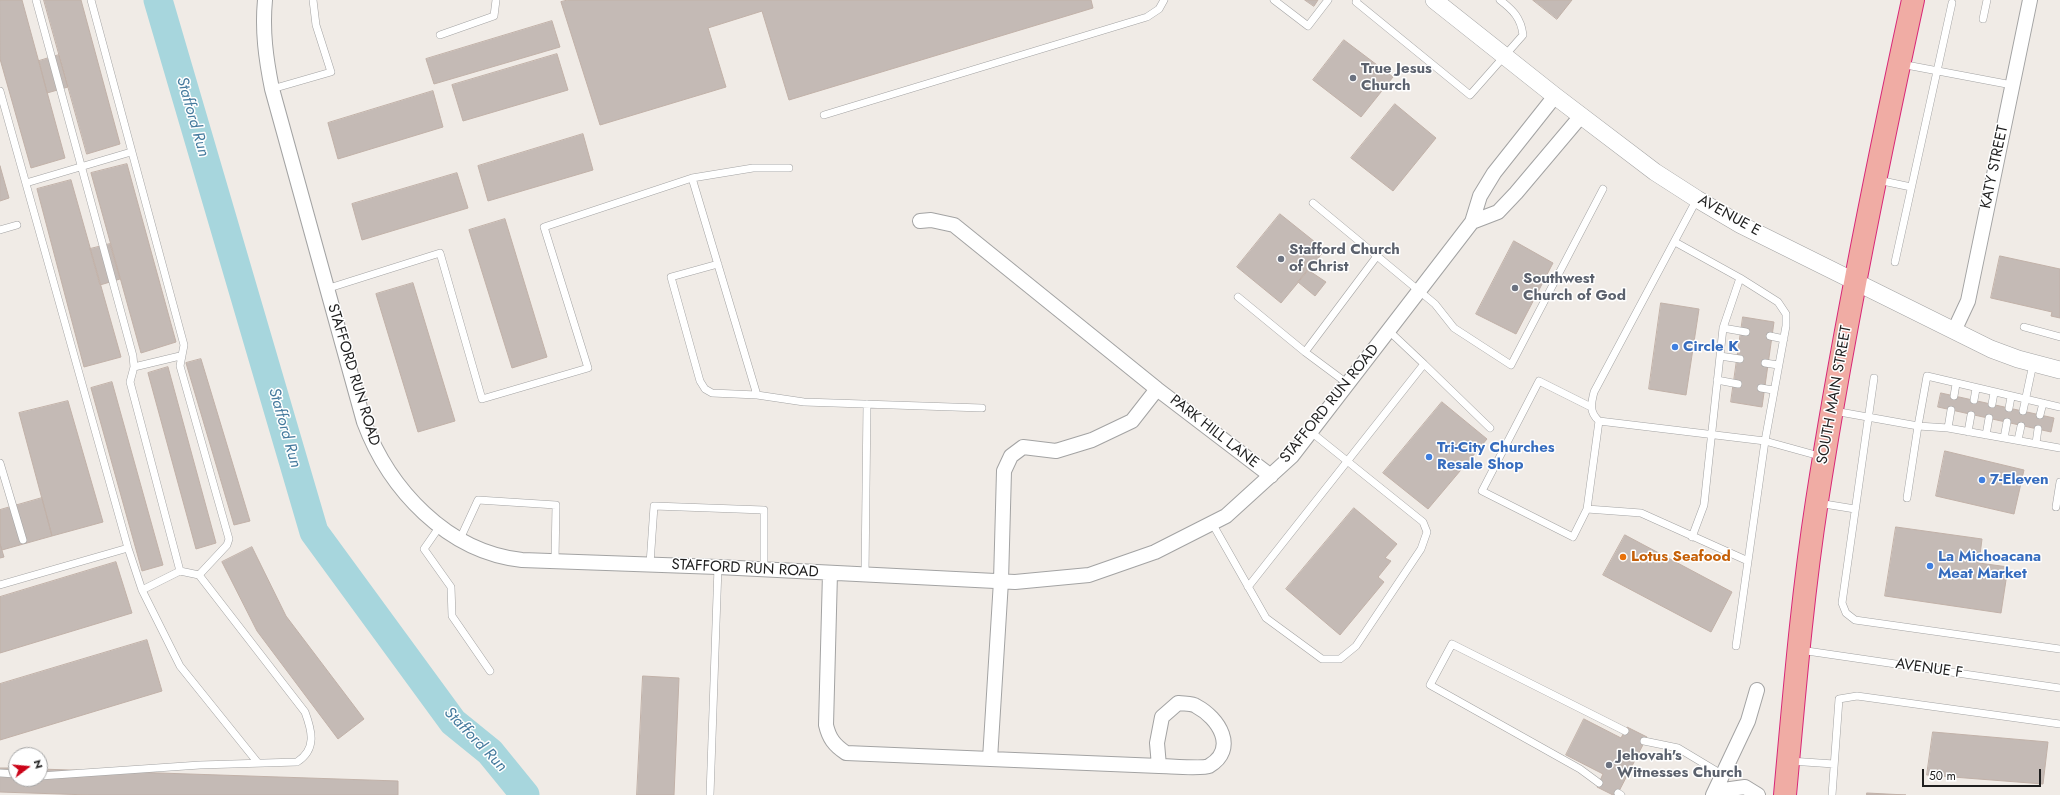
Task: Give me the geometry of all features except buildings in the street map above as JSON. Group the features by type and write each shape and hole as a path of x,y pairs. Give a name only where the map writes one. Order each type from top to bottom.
{"highway":[{"name":"SOUTH MAIN STREET","path":"1785,795 1798,650 1816,503 1855,281 1913,0"}],"street":[{"name":"STAFFORD RUN ROAD","path":"265,0 263,22 265,55 272,90 364,422 377,454 386,469 409,498 440,526 460,539 503,558 718,566 1015,582 1089,575 1155,552 1226,516 1292,456 1472,222 1480,196 1494,173 1555,96"},
{"name":"AVENUE E","path":"1434,0 1581,116 1656,172 1697,199 1741,225 1991,349 2060,370"},
{"name":"KATY STREET","path":"1954,331 1968,301 2030,0"},
{"path":"1472,222 1498,212 1581,116"},
{"name":"PARK HILL LANE","path":"920,221 931,220 954,225 1157,389 1271,476"},
{"path":"990,759 1001,581 1004,471 1011,456 1023,447 1056,451 1092,440 1132,421 1157,389"},
{"path":"830,573 826,725 828,736 835,746 846,753 1159,766 1207,766 1220,757 1225,746 1224,736 1214,720 1196,705 1178,703 1162,717 1157,743 1159,766"},
{"path":"1714,793 1748,721 1757,690"},
{"path":"1714,793 1745,787 1758,795"}],"lane":[{"path":"36,0 133,356 134,368 130,382 180,571"},
{"path":"91,0 184,345 180,356 180,366 229,539 227,545 199,575"},
{"path":"272,90 331,72 316,25 313,0"},
{"path":"440,35 494,16 496,0"},
{"path":"824,115 1148,17 1159,9 1164,0"},
{"path":"1274,0 1308,26 1328,0"},
{"path":"1357,0 1356,2 1470,95 1523,35 1522,25 1514,11 1500,0"},
{"path":"1984,20 1987,0"},
{"path":"1895,262 1952,3"},
{"path":"1899,64 2012,85"},
{"path":"0,91 128,548 142,590 180,666 258,763"},
{"path":"26,183 131,152"},
{"path":"326,289 440,253 482,399 588,368 544,227 692,178 753,168 789,168"},
{"path":"692,178 757,395"},
{"path":"1876,179 1912,187"},
{"path":"1313,203 1435,304 1454,328 1511,365 1603,189"},
{"path":"1697,199 1684,220 1675,242 1594,392 1591,407 1594,416 1599,421 1711,433 1765,441 1824,458"},
{"path":"0,230 17,225"},
{"path":"1675,242 1740,278 1778,302 1786,314 1784,339 1773,390 1765,441 1736,646"},
{"path":"1305,352 1377,256"},
{"path":"718,264 671,277 700,381 705,390 712,393 757,395 804,402 982,408"},
{"path":"1692,537 1704,505 1723,328 1740,278"},
{"path":"1238,297 1305,352 1348,384"},
{"path":"2024,327 2060,337"},
{"path":"1723,328 1746,332"},
{"path":"1389,331 1490,428"},
{"path":"1770,336 1784,339"},
{"path":"134,368 180,356"},
{"path":"1720,356 1740,359"},
{"path":"1765,363 1778,365"},
{"path":"2023,411 2034,363"},
{"path":"1248,587 1424,364"},
{"path":"1907,498 1927,376 1994,393 2060,407"},
{"path":"1874,378 1842,603 1846,613 1855,620 2060,649"},
{"path":"1717,380 1738,384"},
{"path":"1591,407 1540,381 1482,491 1573,537 1587,509 1599,421"},
{"path":"1954,396 1956,384"},
{"path":"1761,388 1773,390"},
{"path":"1974,400 1976,388"},
{"path":"1992,404 1994,393"},
{"path":"2009,408 2012,397"},
{"path":"865,575 867,404"},
{"path":"2040,415 2042,404"},
{"path":"1948,428 1951,410"},
{"path":"1832,411 1918,426 1948,428 1986,434 2060,448"},
{"path":"1968,432 1971,415"},
{"path":"1986,434 1989,418"},
{"path":"2004,438 2007,422"},
{"path":"2018,440 2021,426"},
{"path":"2036,443 2038,429"},
{"path":"1212,523 1266,618 1322,659 1340,659 1356,646 1421,549 1426,532 1423,522 1311,432"},
{"path":"0,463 24,540"},
{"path":"2056,507 2060,482"},
{"path":"460,539 478,500 556,505 555,560"},
{"path":"1816,503 1855,509"},
{"path":"650,564 654,506 764,510 764,569"},
{"path":"1587,509 1641,513 1748,561"},
{"path":"440,526 424,549 451,587 452,616 490,671"},
{"path":"0,585 128,548"},
{"path":"710,795 718,566"},
{"path":"48,775 200,765 297,762 304,758 310,748 312,738 305,712 199,575 180,571 142,590"},
{"path":"1599,783 1580,769 1430,685 1452,644 1624,731"},
{"name":"AVENUE F","path":"1798,650 2060,688"},
{"path":"1832,795 1838,699 1857,696 2060,724"},
{"path":"1644,741 1678,748 1723,775"},
{"path":"1788,761 1834,764"}],"waterway":[{"name":"Stafford Run","path":"158,0 314,532 453,722 490,752 525,795"}],"place":[{"name":"True Jesus Church","path":"1353,78"},
{"name":"Stafford Church of Christ","path":"1281,259"},
{"name":"Southwest Church of God","path":"1515,288"},
{"name":"Circle K","path":"1675,347"},
{"name":"Tri-City Churches Resale Shop","path":"1429,457"},
{"name":"7-Eleven","path":"1982,480"},
{"name":"Lotus Seafood","path":"1623,557"},
{"name":"La Michoacana Meat Market","path":"1930,566"},
{"name":"Jehovah's Witnesses Church","path":"1609,765"}]}
